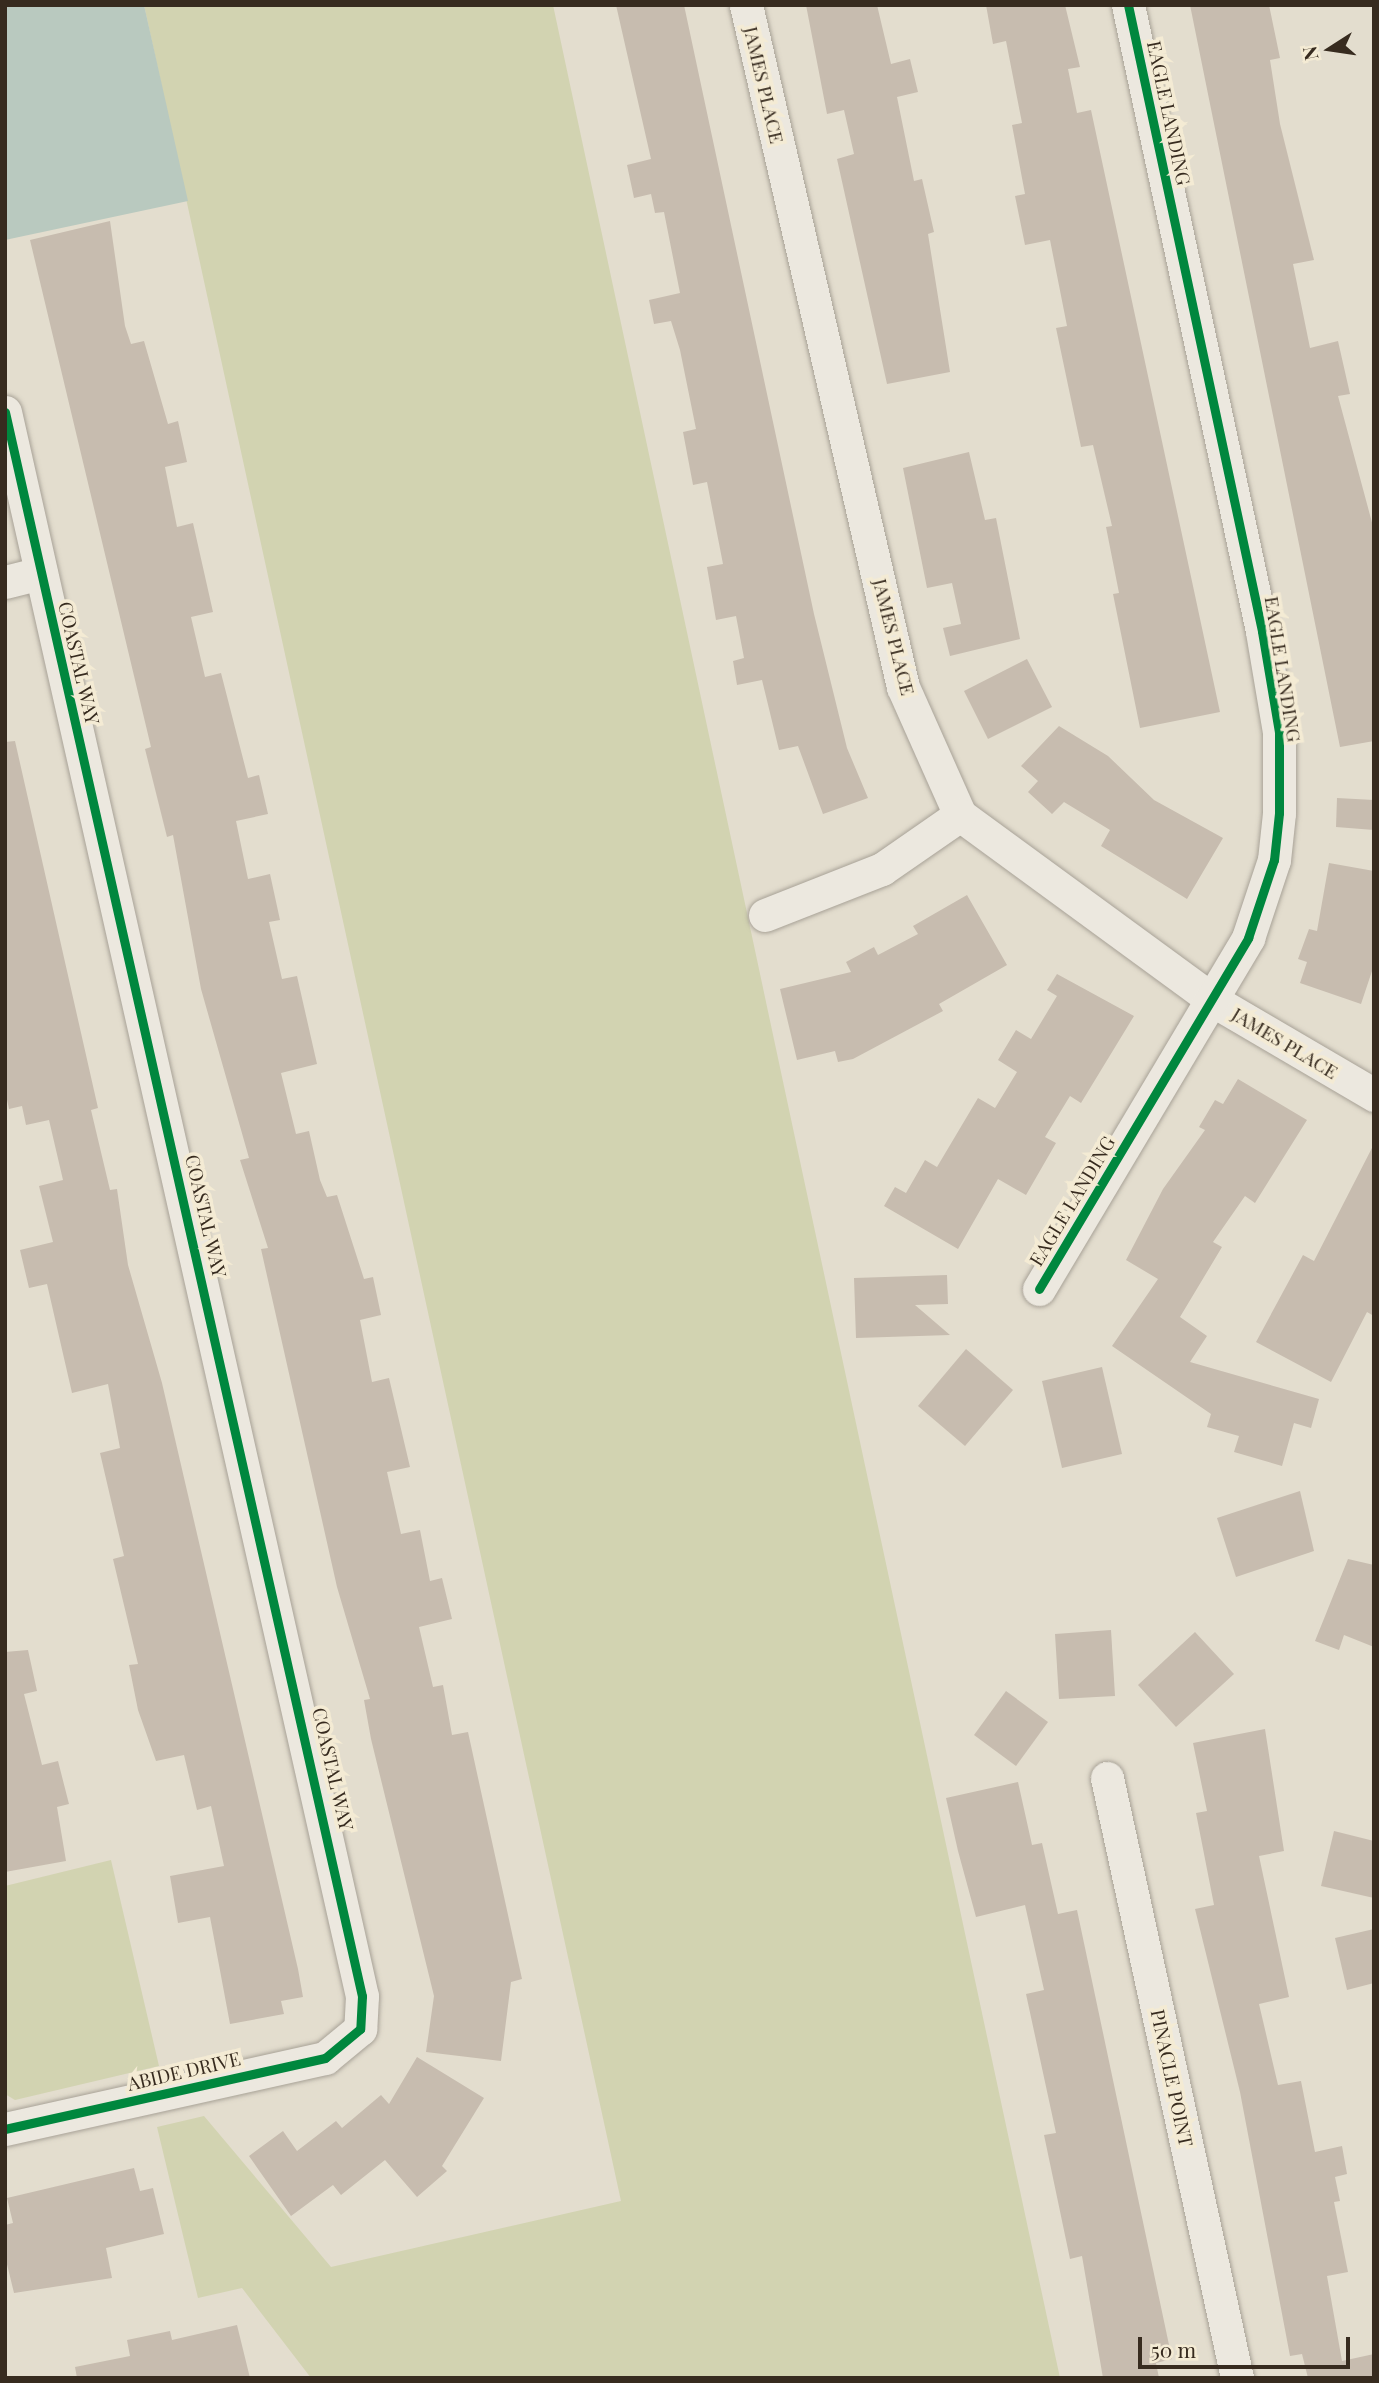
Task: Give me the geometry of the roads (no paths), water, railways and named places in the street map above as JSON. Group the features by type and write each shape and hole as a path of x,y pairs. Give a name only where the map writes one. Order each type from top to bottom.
{"street":[{"name":"JAMES PLACE","path":"746,5 903,687 960,815 1214,1001 1374,1095"},
{"name":"EAGLE LANDING","path":"1039,1289 1214,1001 1248,938 1274,860 1279,732 1128,5"},
{"name":"COASTAL WAY","path":"5,412 352,1932 360,2029"},
{"path":"5,582 41,573"},
{"path":"765,915 881,869 960,815"},
{"name":"PINACLE POINT","path":"1107,1778 1237,2378"},
{"name":"ABIDE DRIVE","path":"5,2129 325,2058 360,2029"}]}
